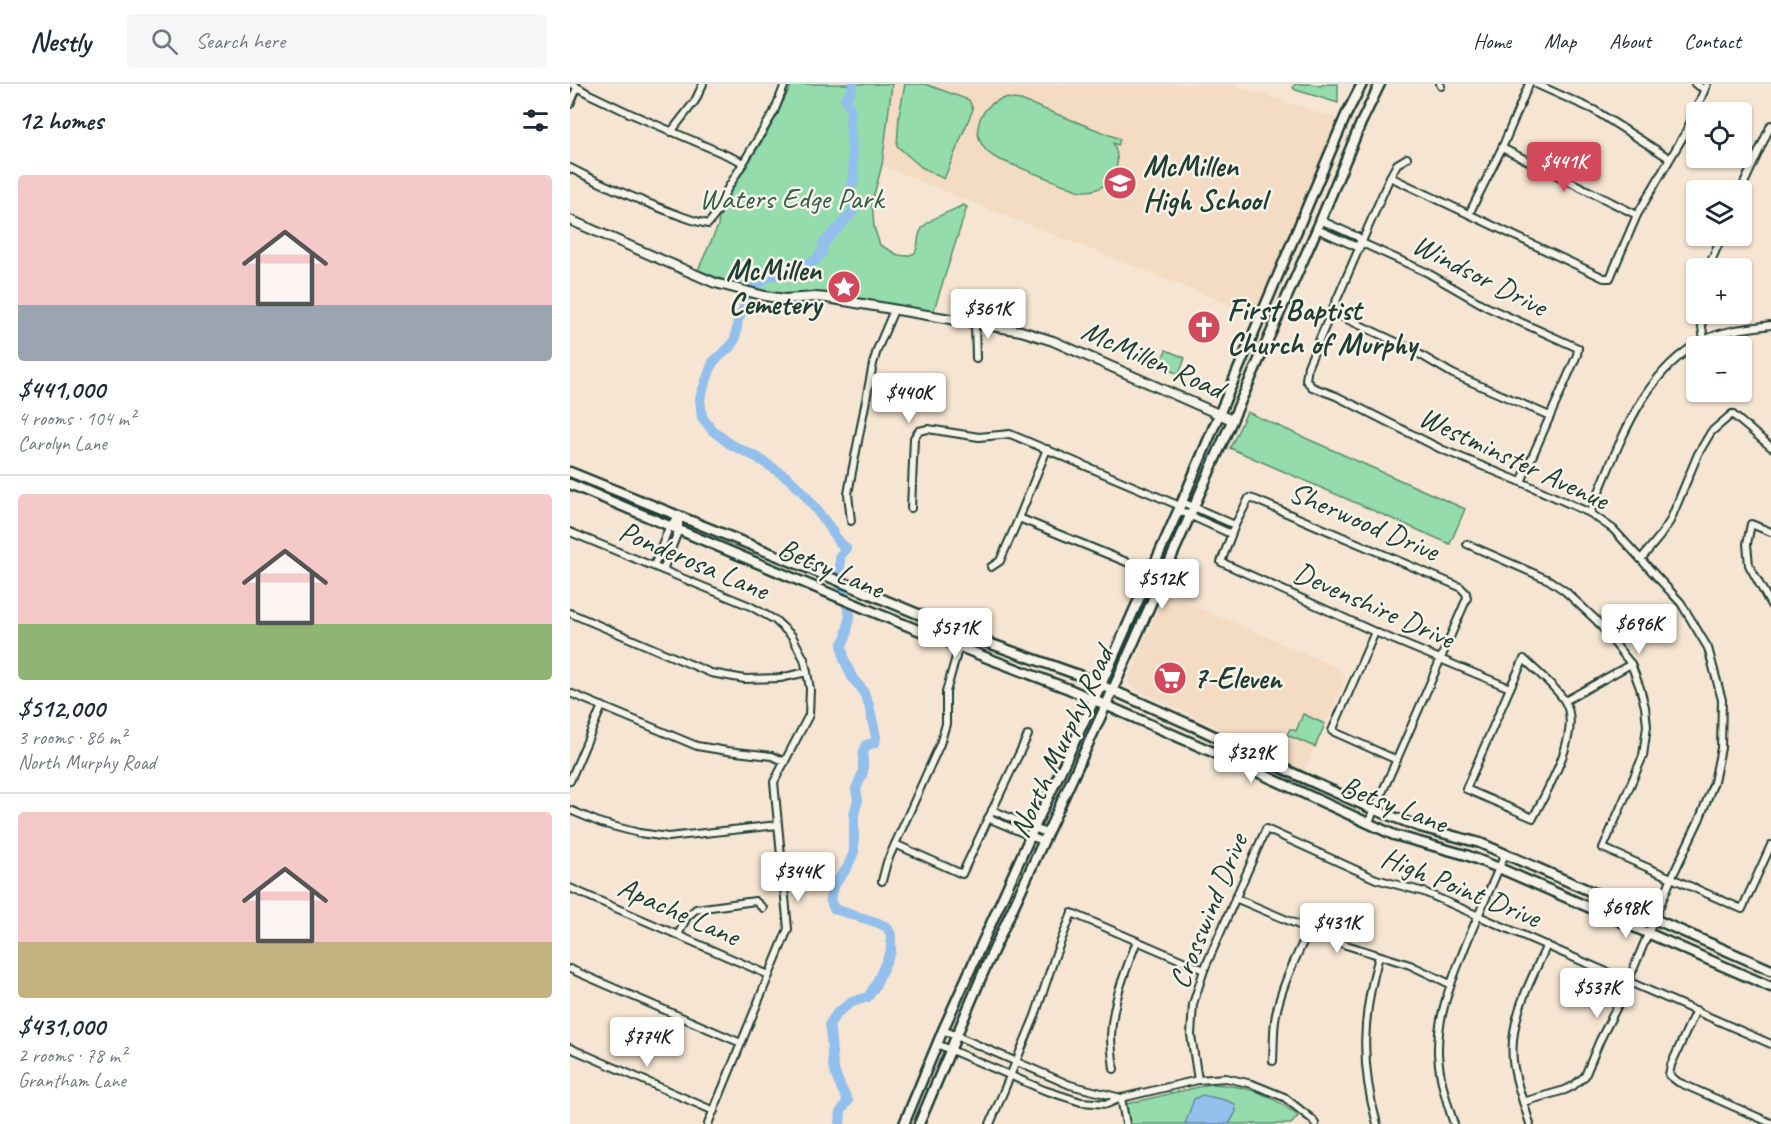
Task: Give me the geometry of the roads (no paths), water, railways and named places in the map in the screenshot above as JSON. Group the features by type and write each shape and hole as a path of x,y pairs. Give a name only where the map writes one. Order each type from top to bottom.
{"main road":[{"name":"North Murphy Road","path":"904,1124 937,1044 1180,506 1346,115 1362,84"},
{"name":"North Murphy Road","path":"919,1124 950,1049 1044,837 1106,705 1380,84"},
{"name":"Betsy Lane","path":"570,472 810,568 964,633 1101,685 1375,810 1420,827 1480,843 1771,970"},
{"name":"Betsy Lane","path":"570,484 876,613 1044,678 1394,835 1466,855 1499,868 1771,987"},
{"path":"1187,741 1193,726"},
{"path":"1274,781 1280,766"}],"street":[{"path":"672,132 704,84"},
{"path":"570,168 649,203 696,222 708,224 716,214 725,193 774,112 785,84"},
{"path":"1469,214 1502,148 1529,84"},
{"path":"1536,84 1594,110 1669,158"},
{"path":"1695,84 1705,87 1699,102"},
{"path":"570,104 574,86 743,164"},
{"path":"1746,180 1771,125"},
{"path":"1390,177 1604,278 1610,278 1637,215 1686,132"},
{"path":"1502,148 1637,215"},
{"path":"1407,158 1397,164 1390,177 1332,311 1407,347 1453,374 1550,416 1521,482"},
{"name":"McMillen Road","path":"570,220 715,283 765,296 785,299 827,298 1021,331 1053,341 1232,420"},
{"name":"Windsor Drive","path":"1318,225 1355,246 1362,243 1426,272 1487,307 1578,348 1550,416"},
{"path":"851,521 848,494 867,397 877,350 894,310"},
{"name":"Westminster Avenue","path":"1332,311 1308,366 1306,380 1312,387 1336,396 1441,449 1590,513 1613,529 1681,603 1708,648 1722,700 1721,748 1714,782 1629,981 1600,1040 1589,1070 1581,1081 1565,1090 1523,1102"},
{"path":"975,323 976,358"},
{"path":"1716,336 1731,331 1771,325"},
{"path":"1590,513 1635,411 1649,388 1665,369 1686,351"},
{"path":"1641,559 1670,521 1698,454 1711,432 1732,414 1771,447"},
{"path":"911,508 914,438 922,429 980,436 1010,434 1180,506 1231,534 1235,525 1191,511"},
{"path":"991,567 1000,561 1047,449"},
{"name":"Sherwood Drive","path":"1235,525 1249,498 1461,587 1467,598 1441,658"},
{"path":"663,570 679,517"},
{"path":"1019,518 1150,572"},
{"path":"1771,532 1751,524 1747,544 1749,565 1771,605"},
{"path":"654,566 675,527"},
{"path":"570,542 572,532"},
{"name":"Ponderosa Lane","path":"572,532 750,606 776,620 792,636 804,659 807,672 810,689 809,715 774,782 788,929 708,1124"},
{"name":"Devenshire Drive","path":"1231,534 1221,562 1375,632 1510,688"},
{"path":"1467,544 1549,580 1565,591 1596,620 1631,664 1645,707 1647,726 1643,756 1603,848 1742,909 1768,859 1771,845"},
{"path":"570,613 711,673 745,679 780,678 807,672"},
{"path":"1375,632 1332,731 1397,760"},
{"path":"882,881 887,862 940,744 946,724 946,692 964,633"},
{"path":"1368,824 1441,658"},
{"path":"1524,659 1565,701 1570,714 1571,725 1567,744 1533,818 1466,789 1510,688 1524,659"},
{"path":"1565,701 1631,664"},
{"path":"570,693 697,746 772,756 784,762"},
{"path":"570,781 602,706"},
{"path":"895,844 962,874 1028,735"},
{"path":"570,810 601,823 639,833 668,837 778,825"},
{"path":"992,810 1032,832"},
{"path":"988,818 1044,837"},
{"name":"Crosswind Drive","path":"1198,1080 1191,1035 1193,1004 1204,970 1266,829"},
{"name":"High Point Drive","path":"1266,829 1376,879 1424,892 1771,1044"},
{"path":"1454,1124 1442,1083 1438,1052 1442,1013 1450,984 1505,854"},
{"name":"Apache Lane","path":"570,888 769,975"},
{"path":"1235,898 1346,945 1410,965 1450,984"},
{"path":"678,935 687,916 696,909 755,901 763,908"},
{"path":"990,1124 1035,1016 1072,913 1204,970"},
{"path":"1273,1061 1277,1012 1284,986 1309,929"},
{"path":"1114,1069 1111,1037 1114,1009 1123,977 1137,942"},
{"path":"1530,1124 1513,1061 1514,1027 1522,1000 1546,945"},
{"path":"1377,1124 1364,1063 1366,1016 1371,984 1379,956"},
{"path":"570,969 741,1043"},
{"path":"1696,1011 1671,1065 1669,1076 1673,1080 1771,1123"},
{"path":"944,1030 1070,1085 1121,1098"},
{"path":"937,1044 1064,1098 1081,1102 1107,1104 1121,1098 1198,1080 1226,1078 1252,1084 1284,1097 1315,1124"},
{"path":"570,1048 714,1111"},
{"path":"1121,1098 1126,1124"}],"water":[{"path":"1202,1095 1235,1104 1236,1112 1229,1124 1185,1124 1194,1099"}],"waterway":[{"path":"840,1124 841,1111 848,1101 834,1070 829,1025 837,1013 852,1002 868,997 891,951 891,935 887,927 834,909 830,899 833,887 847,868 854,852 854,814 858,800 856,789 863,772 863,754 866,745 875,743 876,737 869,705 844,659 842,644 846,637 850,615 842,591 840,556 846,548 837,540 802,491 788,478 758,458 730,444 712,430 702,417 700,398 713,362 730,347 735,339 738,320 754,286 769,277 813,262 822,253 823,244 853,212 850,188 854,181 851,110 845,99 853,84"}],"place":[{"name":"McMillen High School","path":"1120,183"},
{"name":"McMillen Cemetery","path":"844,287"},
{"name":"First Baptist Church of Murphy","path":"1204,327"},
{"name":"7-Eleven","path":"1170,678"}],"park label":[{"name":"Waters Edge Park","path":"791,198"}]}
